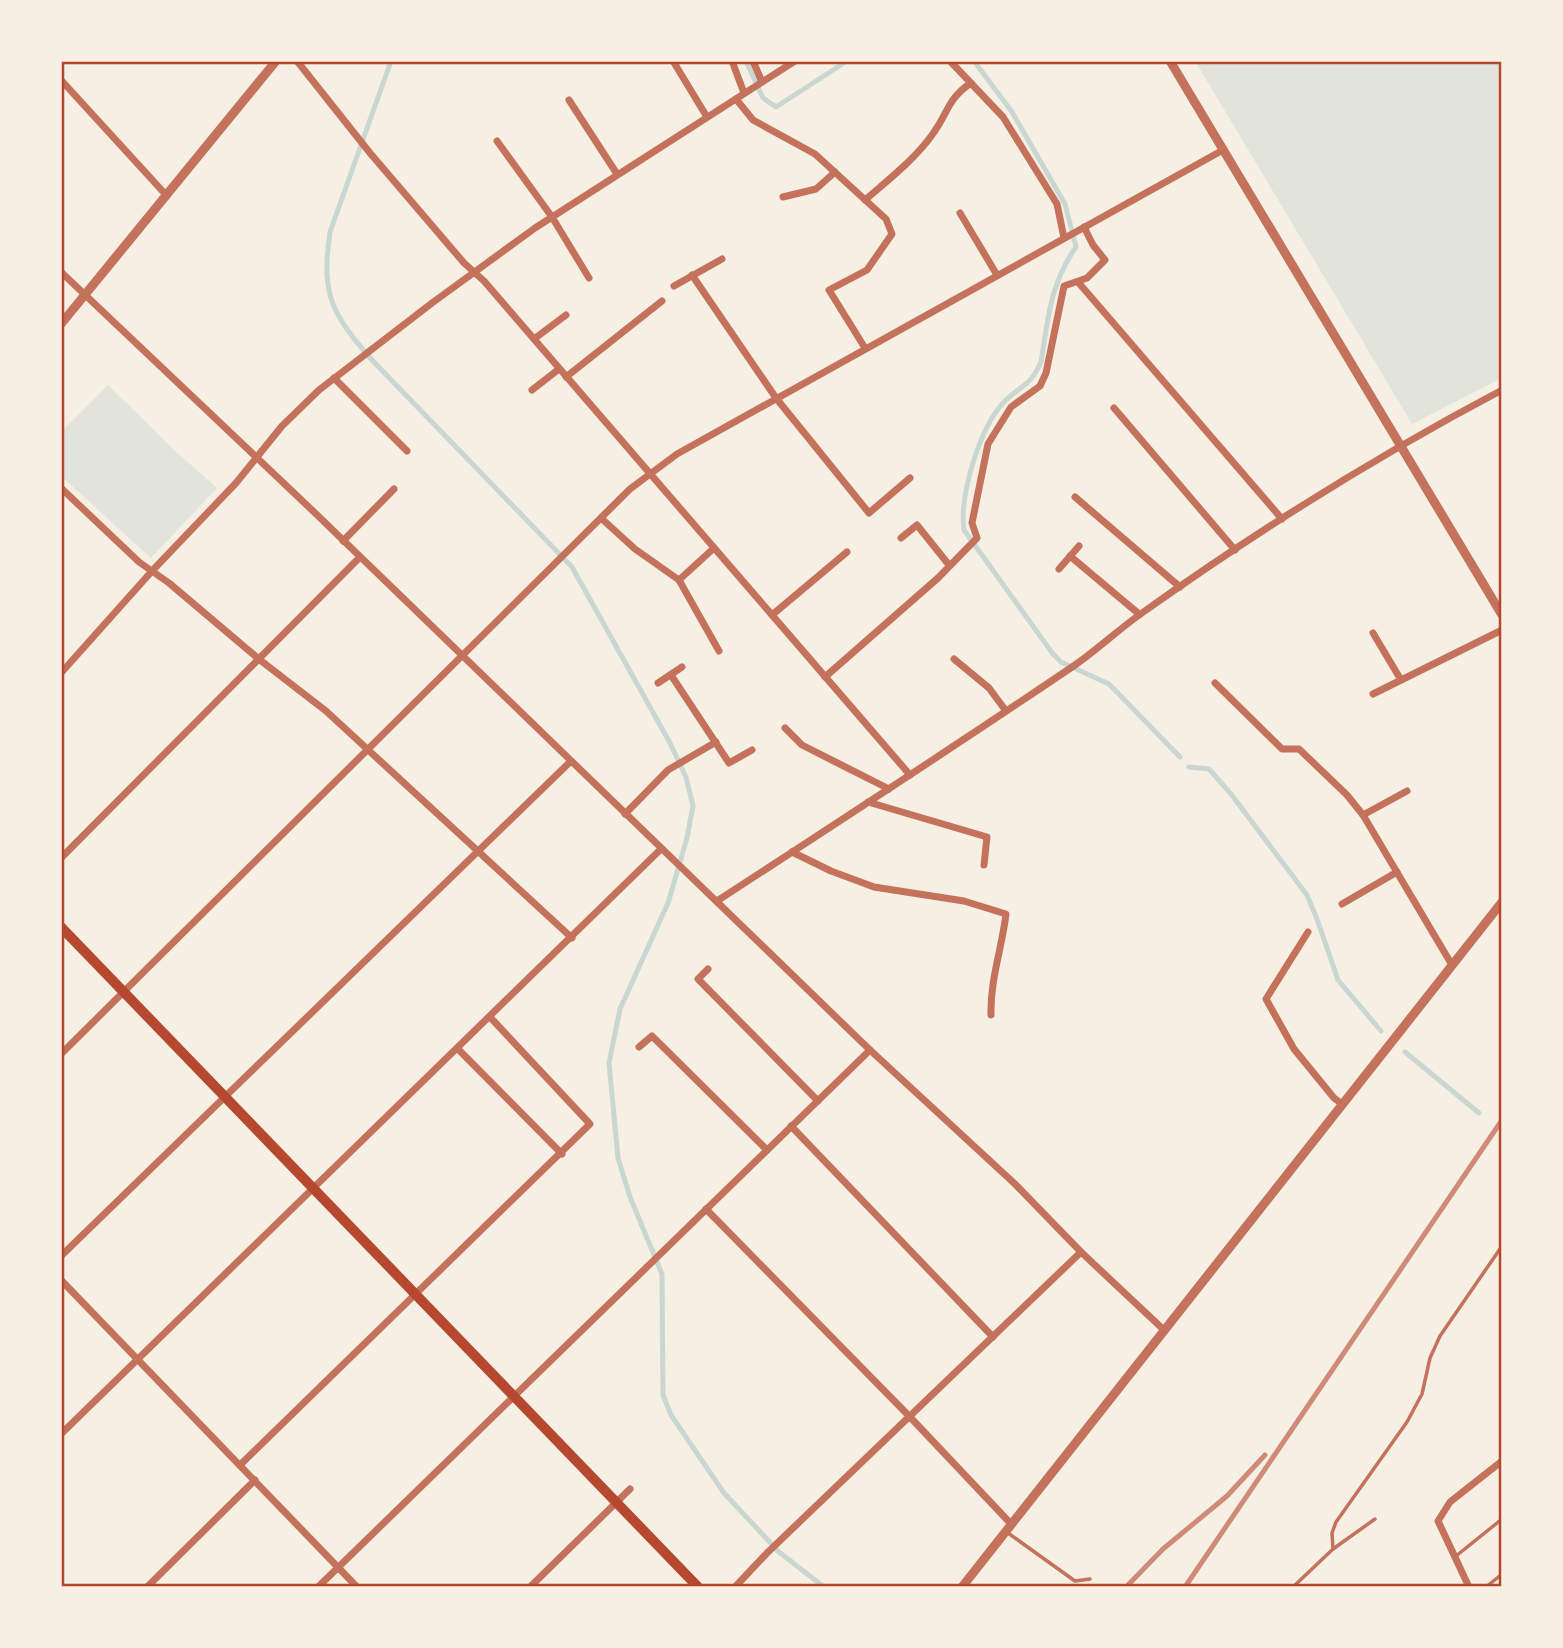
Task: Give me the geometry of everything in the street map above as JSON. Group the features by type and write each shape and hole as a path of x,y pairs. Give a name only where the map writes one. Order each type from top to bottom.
{"main road":[{"path":"61,927 698,1587"}],"street":[{"path":"61,324 276,61"},
{"path":"297,61 370,153 910,775"},
{"path":"673,61 707,117"},
{"path":"732,61 746,92"},
{"path":"753,61 762,83"},
{"path":"61,673 152,571 236,483 282,426 334,379 474,272 552,217 795,61"},
{"path":"950,61 1003,117 1057,204 1064,238"},
{"path":"1170,61 1502,615"},
{"path":"61,80 167,195"},
{"path":"865,200 915,156 933,134 956,93 971,83"},
{"path":"736,99 753,120 815,154 886,219 891,234 867,270 829,290 865,348"},
{"path":"569,100 617,174"},
{"path":"498,141 552,217 589,278"},
{"path":"61,1054 601,518 649,474 677,454 776,398 1223,150"},
{"path":"783,197 816,189 835,172"},
{"path":"960,213 997,275"},
{"path":"825,677 938,578 973,541 972,523 988,444 1011,407 1040,386 1046,373 1063,286 1087,278 1105,260 1084,227"},
{"path":"674,286 722,259"},
{"path":"61,272 870,1050 1015,1184 1081,1252 1164,1330"},
{"path":"692,275 776,398 869,513 910,478"},
{"path":"1078,282 1282,519"},
{"path":"566,377 662,301"},
{"path":"534,339 566,314"},
{"path":"532,390 559,369"},
{"path":"334,379 407,451"},
{"path":"717,901 1076,664 1139,614 1282,519 1400,445 1502,390"},
{"path":"1114,408 1235,550"},
{"path":"61,488 139,562 169,583 260,660 326,711 572,938"},
{"path":"343,541 394,489"},
{"path":"1074,497 1180,587"},
{"path":"601,518 635,549 679,580 719,651"},
{"path":"901,538 917,525 949,565"},
{"path":"1059,569 1079,546"},
{"path":"679,580 714,548"},
{"path":"772,615 847,552"},
{"path":"1070,556 1139,614"},
{"path":"61,858 360,557"},
{"path":"1373,694 1502,630"},
{"path":"1373,633 1401,680"},
{"path":"61,658 68,665"},
{"path":"954,659 989,688 1006,711"},
{"path":"658,683 682,667"},
{"path":"671,675 729,763 752,750"},
{"path":"1215,683 1282,749 1299,749 1347,795 1363,815 1452,965"},
{"path":"785,728 802,745 889,789"},
{"path":"625,814 668,770 716,742"},
{"path":"61,1256 570,762"},
{"path":"1363,815 1408,791"},
{"path":"868,802 987,837 984,865"},
{"path":"61,1434 661,849"},
{"path":"793,852 831,871 874,887 964,901 1006,914 1003,943 991,998 991,1015"},
{"path":"1342,904 1398,872"},
{"path":"962,1587 1502,902"},
{"path":"1308,932 1266,999 1294,1048 1334,1098 1342,1104"},
{"path":"708,970 698,979 818,1101"},
{"path":"240,1465 590,1124 490,1017"},
{"path":"639,1047 652,1036 767,1150"},
{"path":"458,1049 562,1154"},
{"path":"318,1587 870,1050"},
{"path":"792,1126 993,1337"},
{"path":"706,1209 910,1417 1009,1528"},
{"path":"735,1587 767,1553 1081,1252"},
{"path":"61,1280 358,1587"},
{"path":"1469,1587 1438,1521 1450,1502 1502,1461"},
{"path":"147,1587 255,1480"},
{"path":"530,1587 630,1489"}],"lane":[{"path":"1333,1549 1332,1533 1336,1522 1408,1422 1422,1394 1430,1358 1440,1336 1502,1245"},
{"path":"1293,1587 1333,1549 1375,1519"},
{"path":"1455,1557 1502,1519"},
{"path":"1009,1528 1075,1581 1090,1579"},
{"path":"1486,1587 1502,1574"}],"shaded area":[{"path":"1195,61 1502,61 1502,378 1412,424"},
{"path":"108,385 217,488 151,558 61,476 61,432"}],"waterway":[{"path":"391,61 330,232 327,272 332,302 347,329 372,360 572,567 670,743 686,777 693,806 687,838 668,903 620,1009 609,1063 618,1158 630,1197 662,1274 663,1395 671,1415 724,1493 779,1552 824,1587"},
{"path":"746,61 763,98 776,107 847,61"},
{"path":"974,61 1012,112 1065,204 1076,247 1055,288 1041,362 1029,381 996,412 980,444 968,481 963,516 964,530 1053,654 1061,662 1109,684 1180,757"},
{"path":"1189,767 1209,769 1307,895 1338,980 1381,1031"},
{"path":"1405,1052 1479,1113"}],"railway":[{"path":"1185,1587 1502,1120"},
{"path":"1126,1587 1163,1549 1227,1496 1265,1455"}]}
